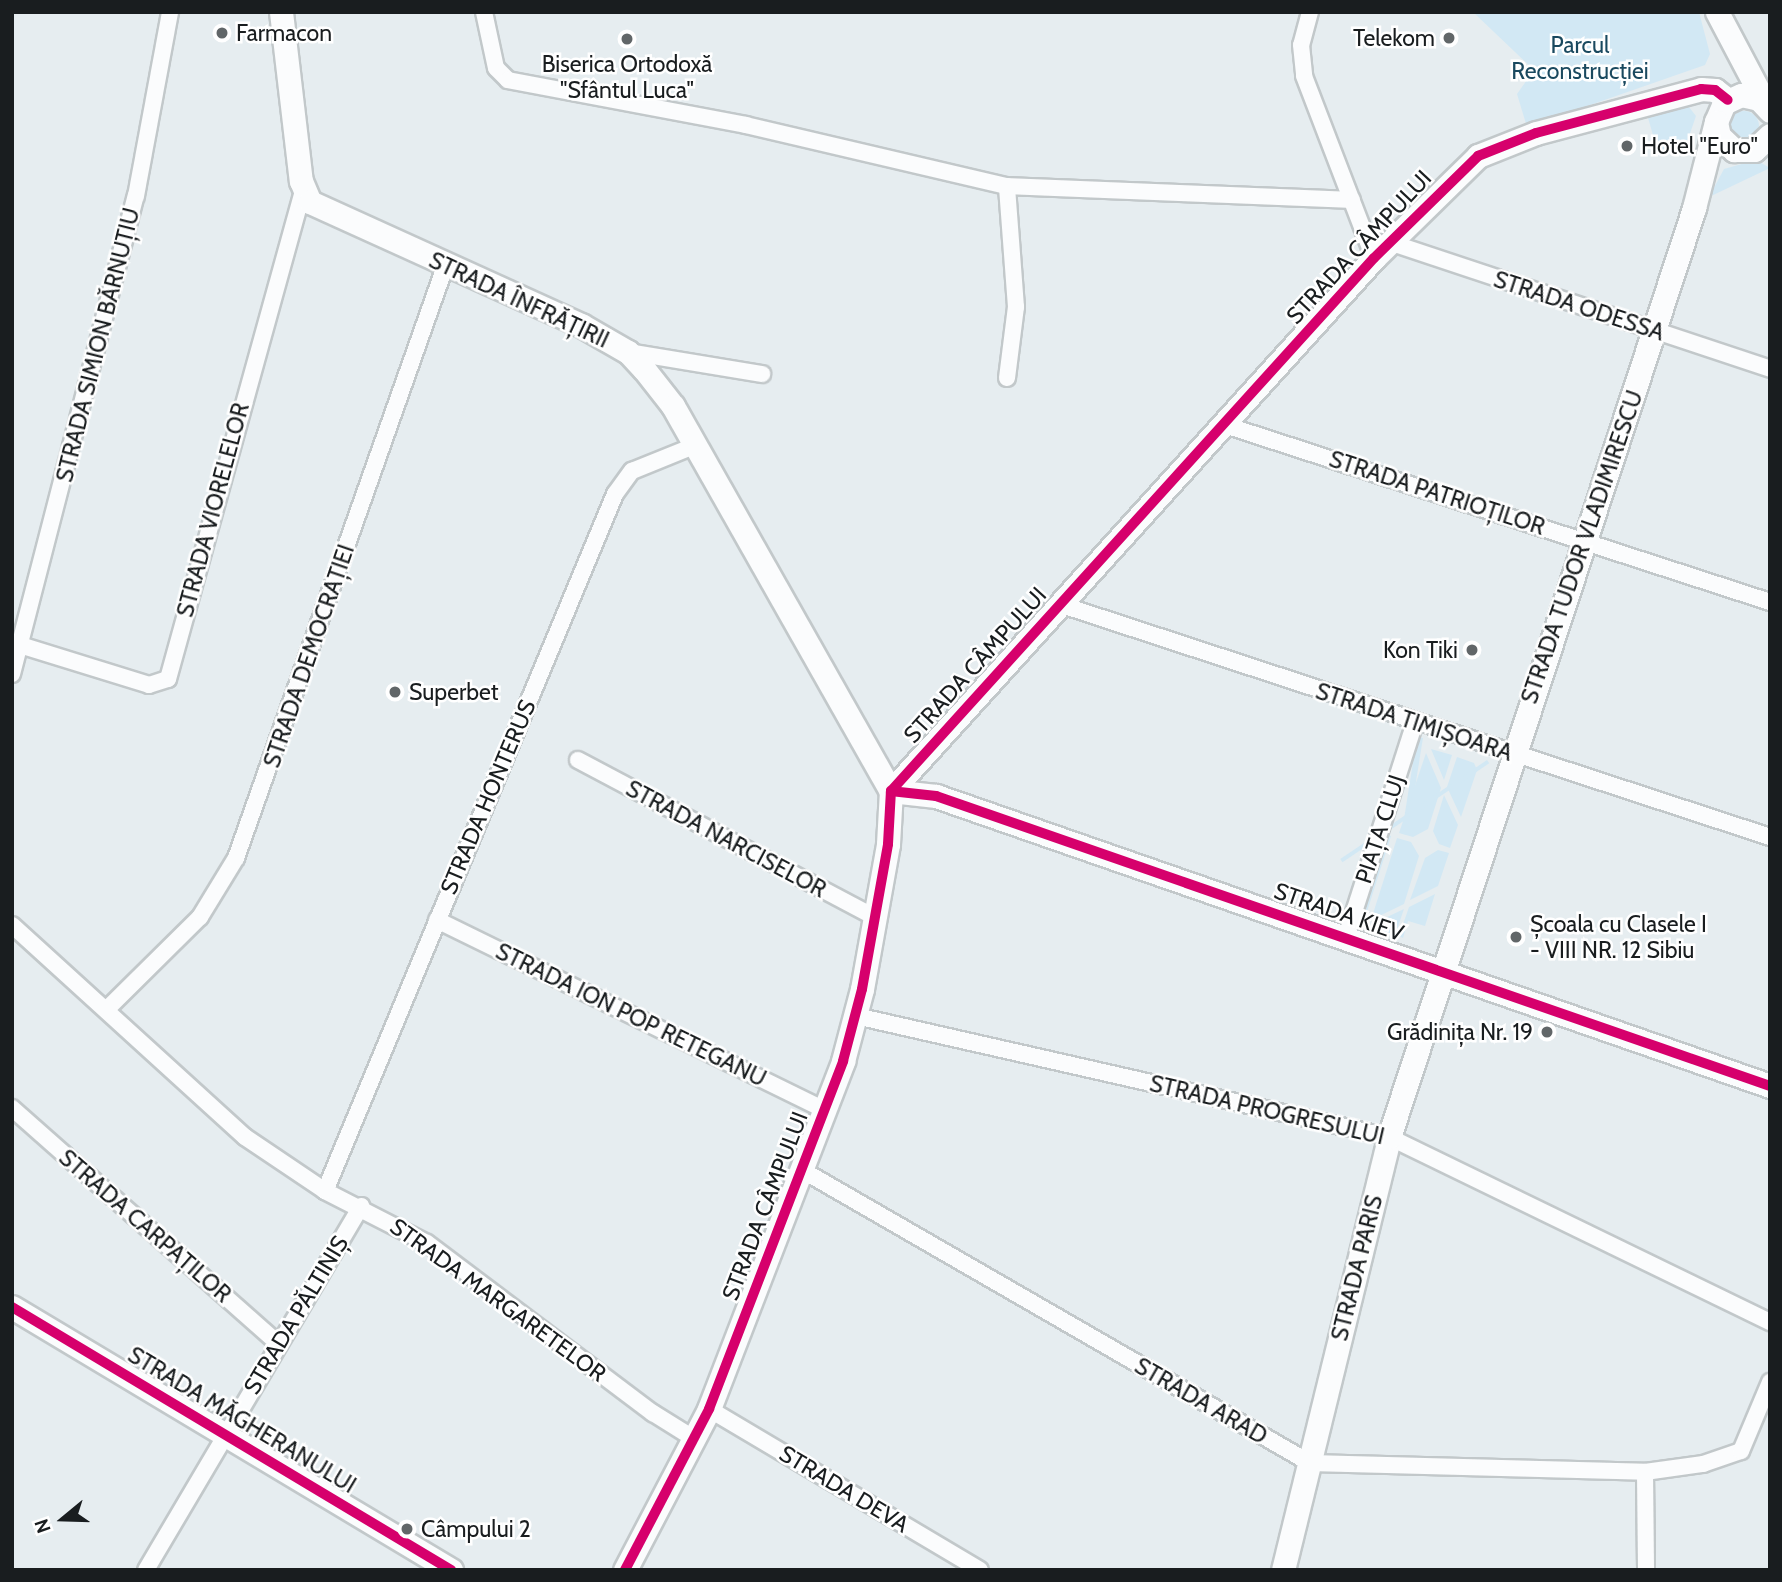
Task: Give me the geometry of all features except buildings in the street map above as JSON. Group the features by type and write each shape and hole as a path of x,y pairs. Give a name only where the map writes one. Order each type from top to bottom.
{"street":[{"name":"STRADA SIMION BĂRNUȚIU","path":"12,674 136,196 170,12"},
{"path":"281,12 303,191"},
{"path":"484,12 496,68 508,80 746,125 1007,186 1352,200"},
{"path":"1310,12 1301,46 1304,76 1352,200 1382,250"},
{"path":"1717,12 1727,39 1768,108"},
{"path":"1727,39 1724,108 1719,135 1728,146 1762,148"},
{"name":"STRADA CÂMPULUI","path":"625,1570 709,1409 824,1111 856,1016 875,917 891,791 1382,250 1466,166 1491,148 1709,88 1724,108 1750,95 1768,108"},
{"name":"STRADA TUDOR VLADIMIRESCU","path":"1441,970 1654,331 1724,108"},
{"path":"1697,198 1716,167 1762,148"},
{"path":"1007,186 1016,307 1007,378"},
{"name":"STRADA VIORELELOR","path":"20,645 149,685 168,678 303,191"},
{"name":"STRADA ÎNFRĂȚIRII","path":"303,191 318,207 581,325 628,352 659,386 696,445 891,791"},
{"name":"STRADA ODESSA","path":"1382,250 1654,331 1770,369"},
{"name":"STRADA DEMOCRAȚIEI","path":"107,1009 200,917 236,858 446,264"},
{"path":"628,352 762,374"},
{"name":"STRADA PATRIOȚILOR","path":"1225,425 1770,601"},
{"name":"STRADA HONTERUS","path":"325,1191 619,486 632,471 696,445"},
{"name":"STRADA TIMIȘOARA","path":"1059,604 1770,837"},
{"name":"PIAȚA CLUJ","path":"1346,937 1415,722"},
{"name":"STRADA NARCISELOR","path":"578,760 875,917"},
{"name":"STRADA KIEV","path":"891,791 936,796 1770,1086"},
{"name":"STRADA ION POP RETEGANU","path":"437,920 824,1111"},
{"name":"STRADA MARGARETELOR","path":"12,925 245,1137 325,1191 360,1206 427,1243 653,1413 693,1438"},
{"name":"STRADA PARIS","path":"1283,1570 1389,1137 1441,970"},
{"name":"STRADA PROGRESULUI","path":"856,1016 1389,1137 1770,1322"},
{"name":"STRADA CARPAȚILOR","path":"12,1108 279,1344"},
{"name":"STRADA ARAD","path":"802,1170 1310,1463 1645,1472 1736,1455 1744,1446 1770,1382"},
{"name":"STRADA PĂLTINIȘ","path":"146,1570 360,1206"},
{"name":"STRADA MĂGHERANULUI","path":"12,1307 451,1570"},
{"name":"STRADA DEVA","path":"709,1409 980,1570"},
{"path":"1645,1472 1646,1570"}],"green space":[{"name":"Parcul Reconstrucției","path":"1473,12 1699,12 1710,54 1705,65 1527,127 1517,94 1534,70"},
{"path":"1685,102 1696,116 1686,145 1658,152 1646,111"},
{"path":"1744,111 1755,115 1759,126 1755,137 1744,141 1733,137 1729,126 1733,115"},
{"path":"1756,160 1770,168 1709,197 1724,169"},
{"path":"1417,737 1423,738 1408,835 1402,834"},
{"path":"1431,749 1452,755 1444,780"},
{"path":"1426,753 1441,788 1428,829 1413,837 1399,833"},
{"path":"1457,757 1474,763 1477,770 1461,817 1447,787"},
{"path":"1487,760 1489,763 1342,862 1340,859"},
{"path":"1444,795 1458,825 1450,848 1439,844 1433,831"},
{"path":"1386,835 1391,836 1364,921 1360,921"},
{"path":"1397,838 1411,842 1419,856 1404,904 1371,920"},
{"path":"1438,850 1449,853 1438,886 1410,900 1425,858"},
{"path":"1435,894 1425,926 1408,921 1403,938 1399,936 1409,907"},
{"path":"1404,909 1395,935 1368,927 1368,926"}],"cycle path":[{"path":"625,1570 709,1409 843,1061 862,989 888,844 891,791 1374,258 1478,156 1536,133 1701,89 1715,90 1728,100"},
{"path":"891,791 936,796 1770,1086"},
{"path":"12,1307 451,1570"}],"place":[{"name":"Farmacon","path":"222,33"},
{"name":"Telekom","path":"1449,38"},
{"name":"Biserica Ortodoxă \"Sfântul Luca\"","path":"627,39"},
{"name":"Hotel \"Euro\"","path":"1627,146"},
{"name":"Kon Tiki","path":"1472,650"},
{"name":"Superbet","path":"395,692"},
{"name":"Școala cu Clasele I - VIII NR. 12 Sibiu","path":"1516,937"},
{"name":"Grădinița Nr. 19","path":"1547,1032"},
{"name":"Câmpului 2","path":"407,1529"}]}
